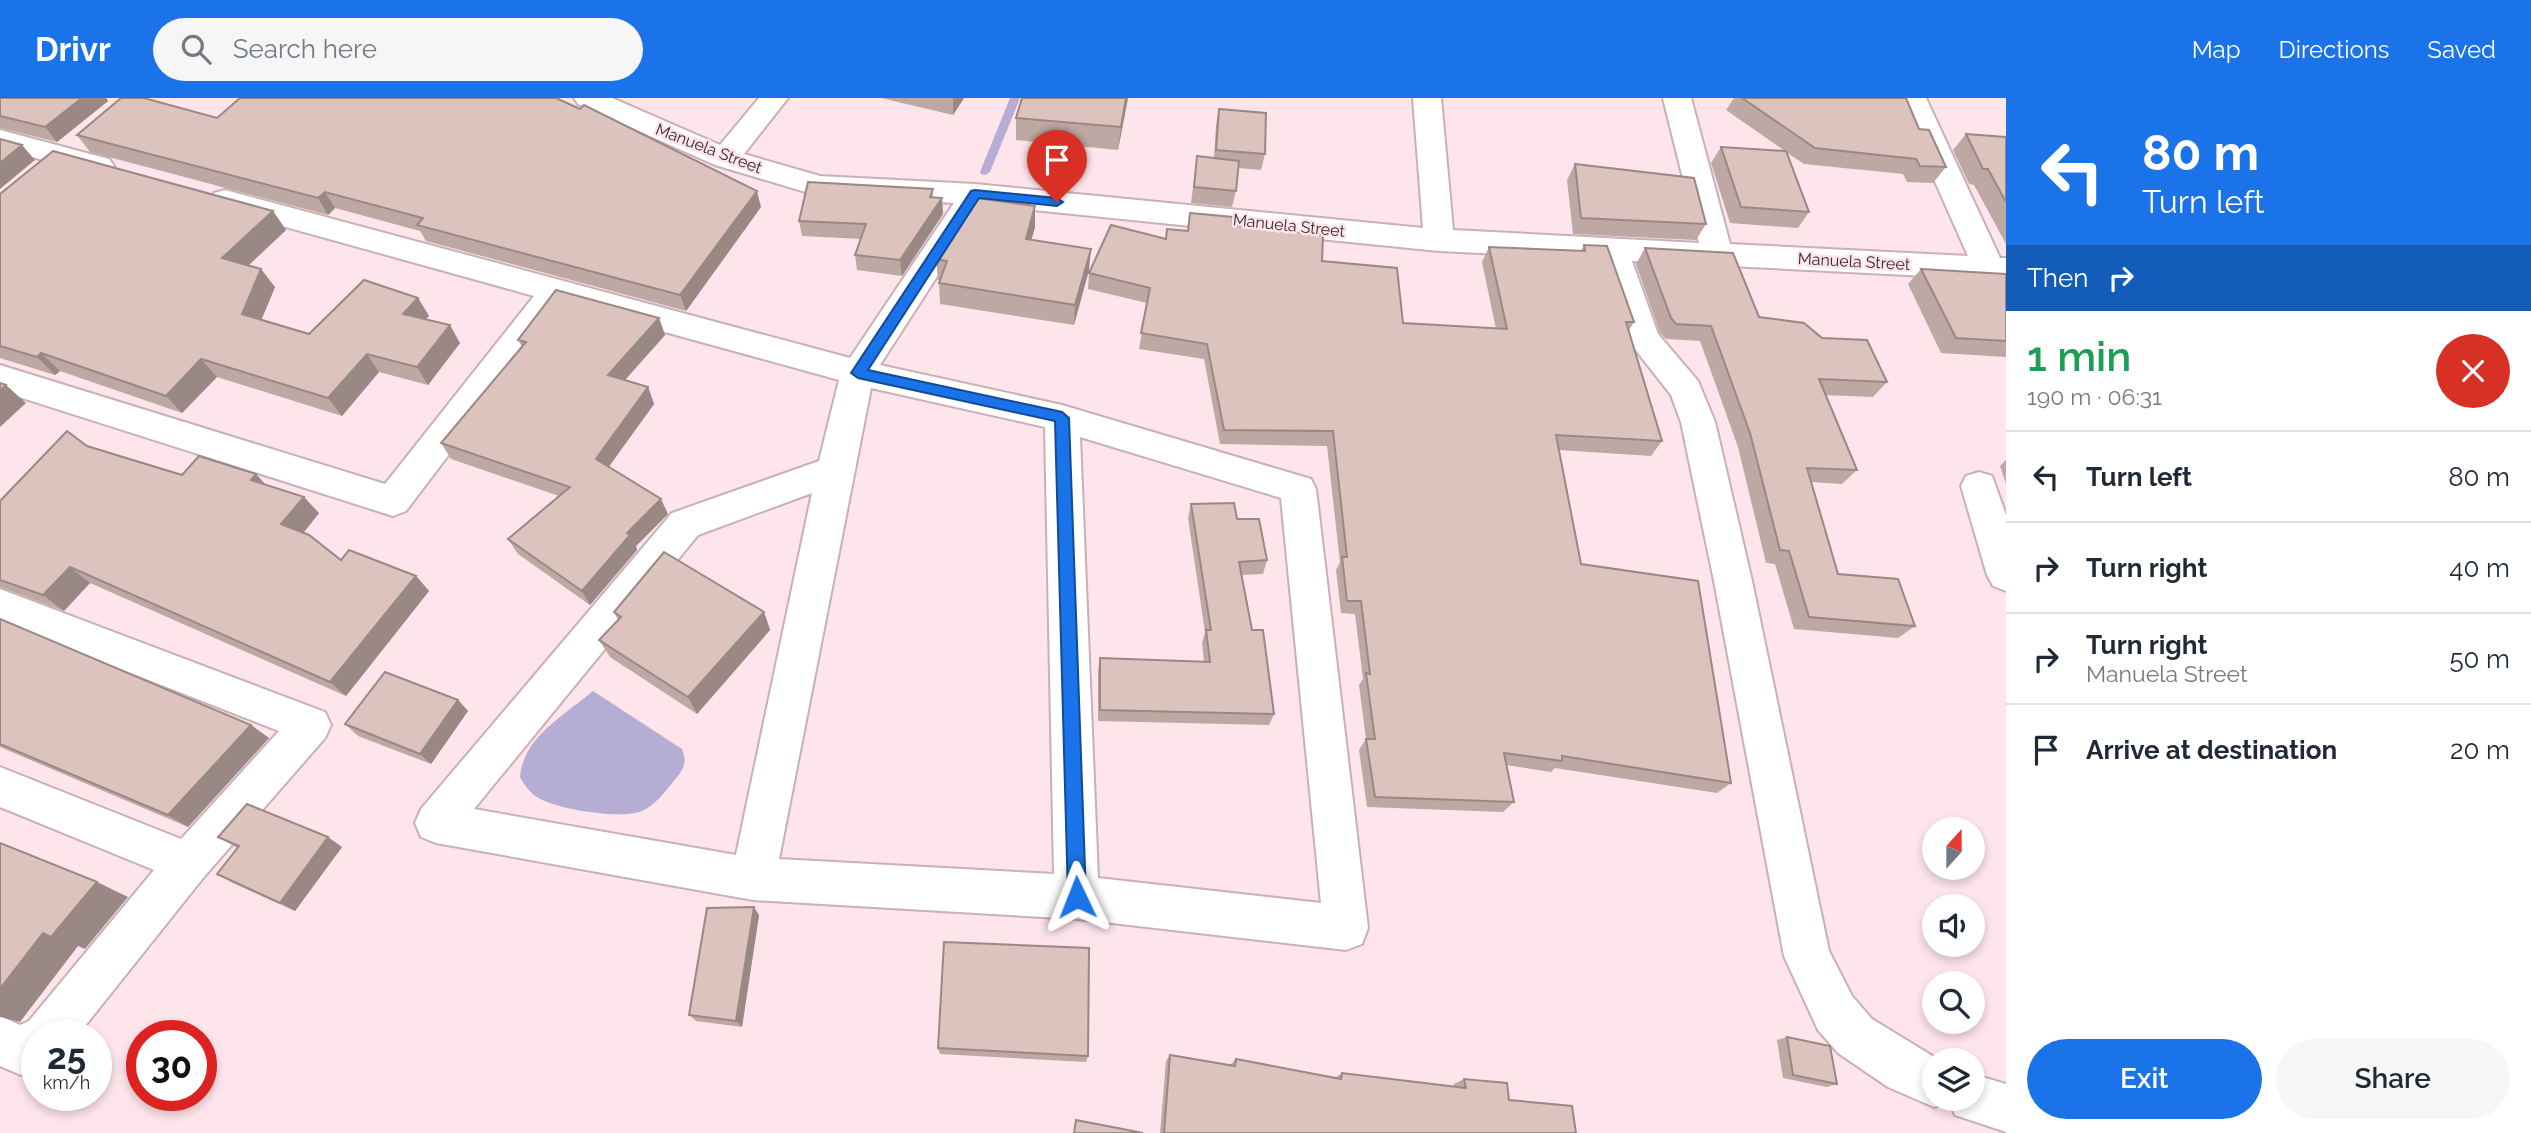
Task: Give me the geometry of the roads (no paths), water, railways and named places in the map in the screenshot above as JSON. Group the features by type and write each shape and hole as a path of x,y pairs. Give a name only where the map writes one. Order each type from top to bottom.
{"street":[{"name":"Manuela Street","path":"588,98 726,158 819,186 975,194 1439,240 1998,269"},
{"path":"726,158 774,98"},
{"path":"1427,98 1439,240"},
{"path":"1677,98 1718,256"},
{"path":"1912,98 1998,269"},
{"path":"54,165 94,131"},
{"path":"0,139 54,165 131,174"},
{"path":"198,193 858,373 1062,418 1298,489 1346,928 1077,897 753,879 436,824 685,524 835,470"},
{"path":"753,879 835,470 858,373 975,194"},
{"path":"1613,250 1643,339 1692,400 1733,581 1787,866 1807,956 1835,1013 1855,1036 1905,1070 1922,1078"},
{"path":"0,378 393,501 556,290"},
{"path":"1062,418 1077,897"},
{"path":"1979,486 2006,575"},
{"path":"0,604 311,725 188,863 60,1020"},
{"path":"0,787 188,863"},
{"path":"0,1040 21,1051"},
{"path":"1985,1102 2006,1108"}],"waterway":[{"path":"985,172 1015,98"}]}
